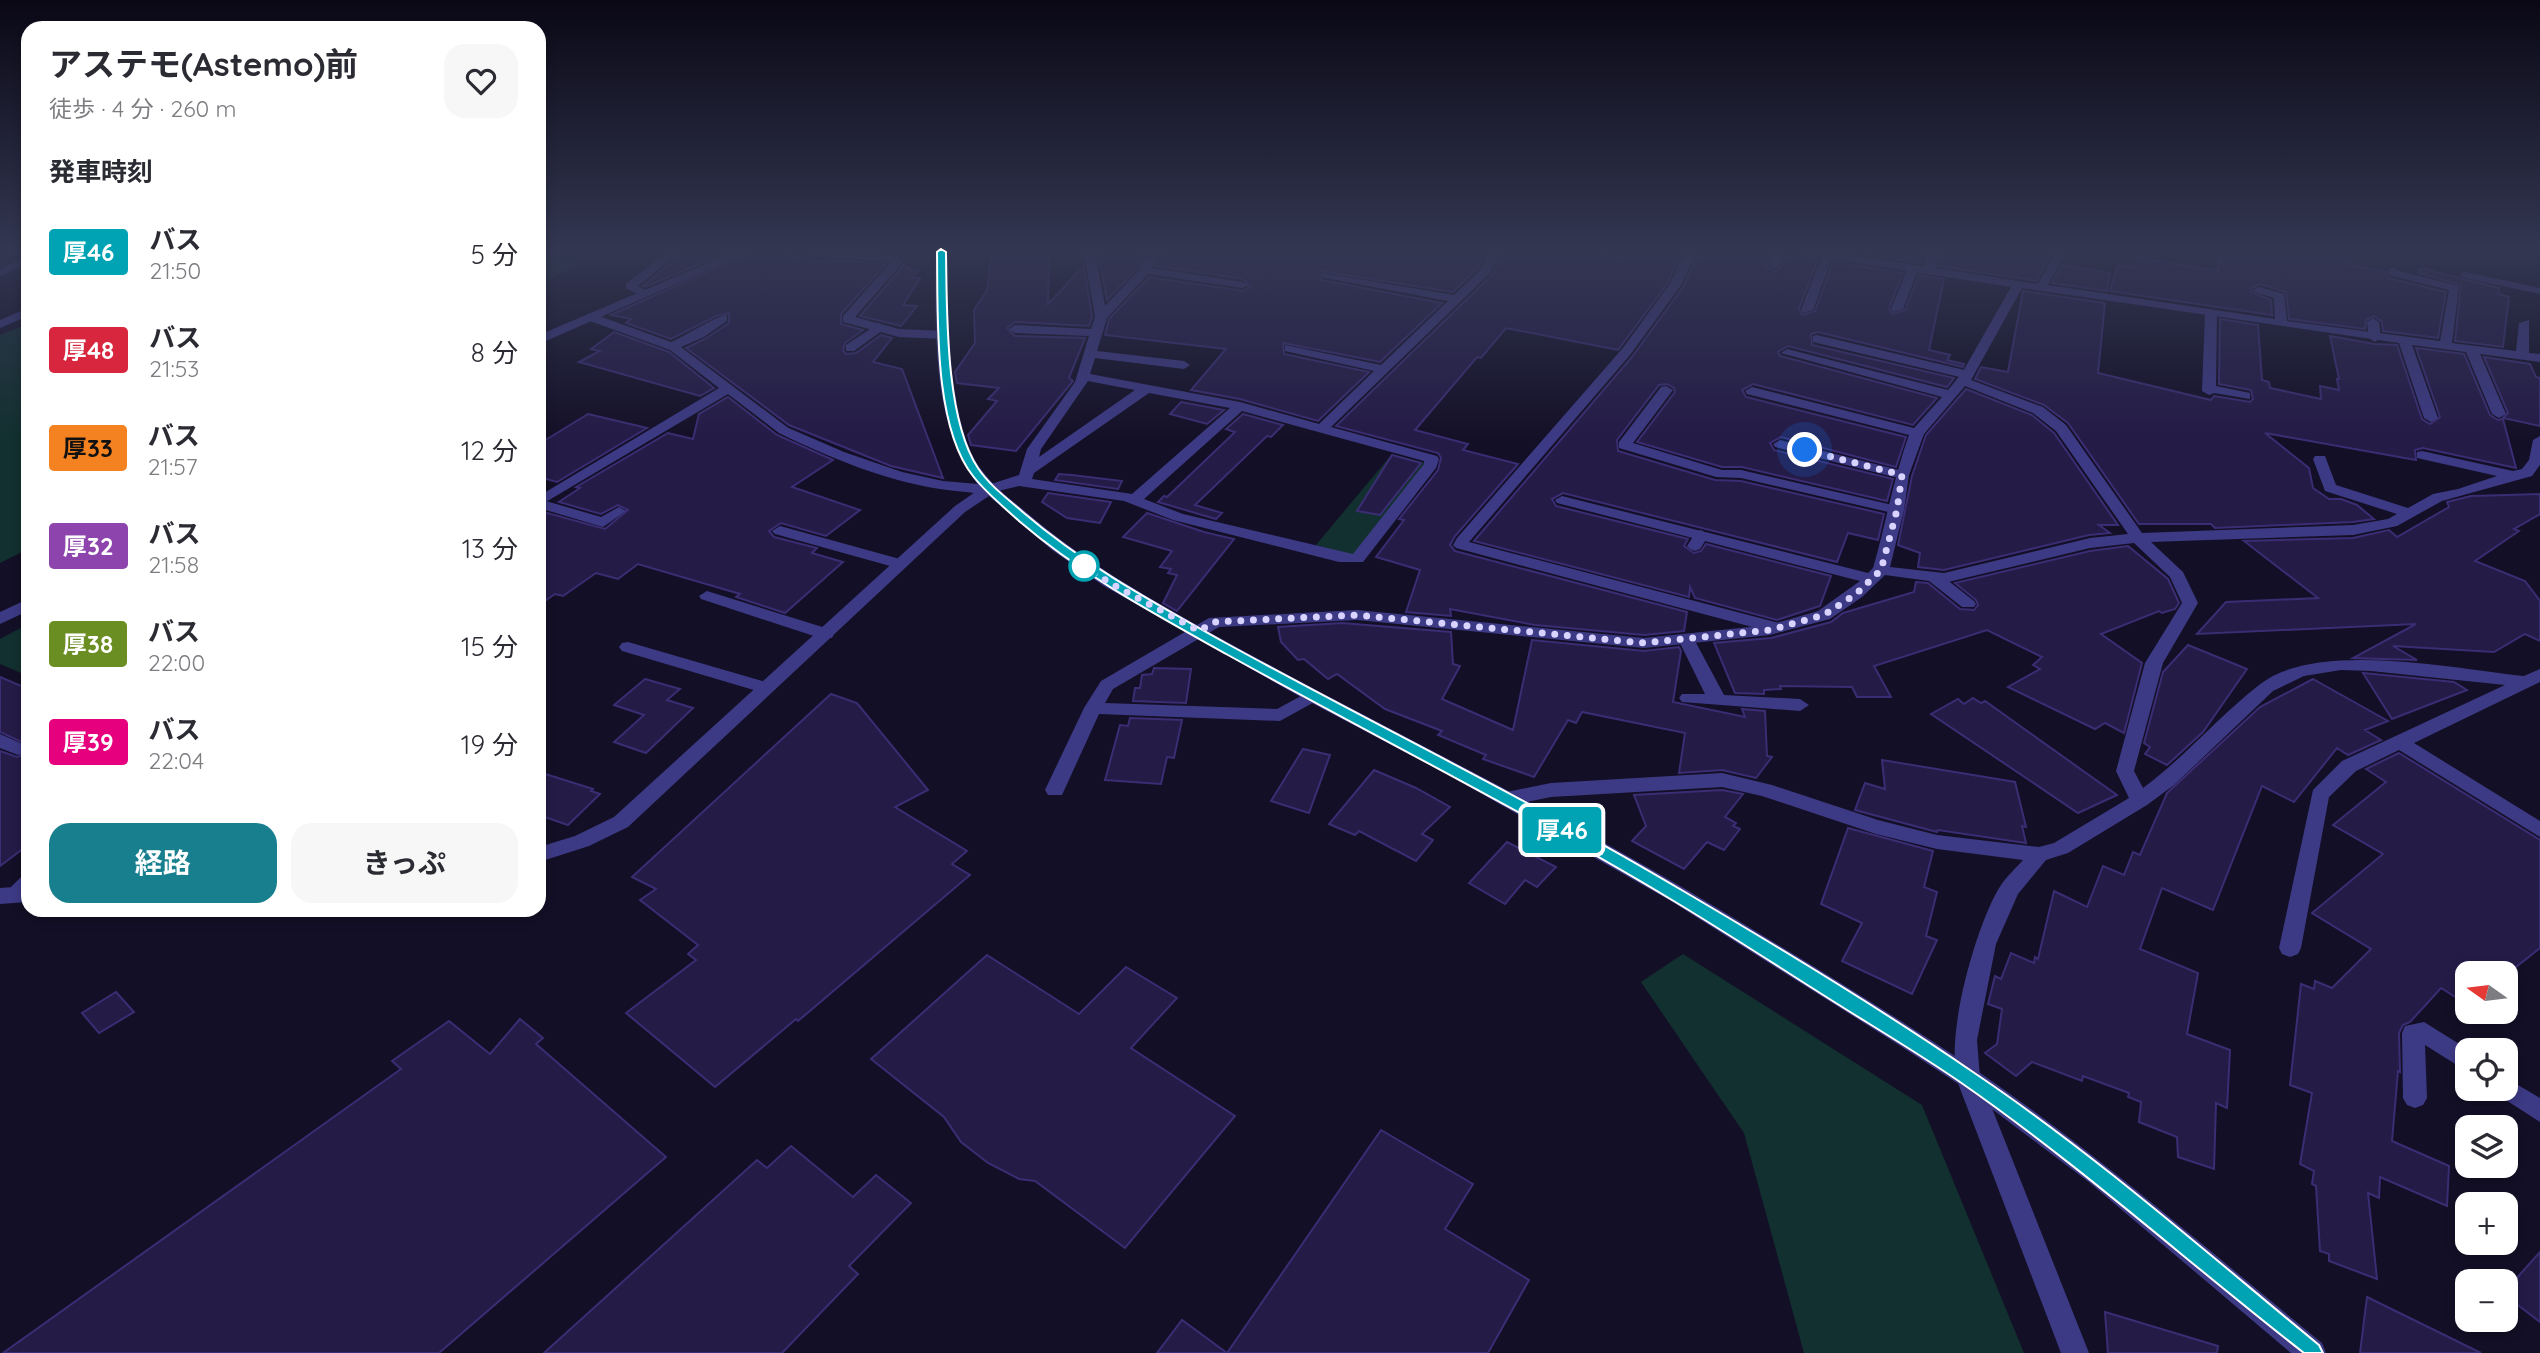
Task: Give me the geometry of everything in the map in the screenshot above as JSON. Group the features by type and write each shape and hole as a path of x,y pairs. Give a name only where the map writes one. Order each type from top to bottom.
{"street":[{"path":"0,324 21,315"},
{"path":"546,337 595,315"},
{"path":"850,315 847,319 899,333 943,335"},
{"path":"943,315 948,384 958,436 973,469 990,489 1057,547 1110,583 1678,895 1968,1078 2099,1175 2312,1353"},
{"path":"1322,428 1440,315"},
{"path":"1653,315 1626,352 1461,545 1777,628"},
{"path":"1055,790 1093,708 1107,685 1215,622 1357,615 1644,643 1777,628 1824,615 1856,594 1877,574 1897,510 1902,475 1917,433 1966,378 2001,315"},
{"path":"2211,315 2209,390 2245,396"},
{"path":"2225,315 2375,338 2540,358"},
{"path":"2281,315 2281,324"},
{"path":"2445,347 2450,315"},
{"path":"591,317 672,346 784,430 825,450 889,472 935,484 990,489 1019,482 1027,477 1034,449 1081,382 1101,317"},
{"path":"672,346 699,334 723,318"},
{"path":"2373,322 2375,338"},
{"path":"2516,356 2523,352 2525,323"},
{"path":"850,348 879,327"},
{"path":"1015,329 1096,333"},
{"path":"1817,339 1845,343 1966,378 2038,410 2061,428 2138,538 2177,575 2190,603 2154,663 2125,771 2140,800"},
{"path":"2405,342 2429,413 2409,404"},
{"path":"1289,348 1383,369"},
{"path":"2472,351 2499,414"},
{"path":"1787,353 1805,362 1951,395"},
{"path":"1088,354 1184,365"},
{"path":"1019,482 1135,499 1178,517 1339,557 1357,559 1431,465 1432,459 1240,406 1082,376"},
{"path":"546,499 728,388"},
{"path":"1030,470 1147,388"},
{"path":"1752,391 1778,394 1917,433"},
{"path":"1678,403 1663,394 1621,448 1721,474 1727,479 1741,474 1897,510"},
{"path":"2473,396 2493,400"},
{"path":"1135,499 1240,406"},
{"path":"1562,500 1590,502 1698,540 1877,574 1935,578 1986,570 2010,561 2090,543 2138,538 2371,531 2392,523 2438,497 2461,493 2513,475 2527,473 2536,460 2540,440"},
{"path":"1780,444 1902,475"},
{"path":"2422,455 2513,475"},
{"path":"2320,459 2330,488 2410,513"},
{"path":"546,853 582,841 621,822 960,509 990,489"},
{"path":"546,505 603,522"},
{"path":"586,533 619,511"},
{"path":"780,531 901,564"},
{"path":"1935,578 1968,604"},
{"path":"707,596 825,634"},
{"path":"0,619 21,608"},
{"path":"1686,639 1718,701"},
{"path":"628,647 767,688"},
{"path":"1507,799 1551,790 1721,780 1765,790 1876,827 1937,842 2039,855 2062,848 2140,800 2167,780 2267,687 2300,671 2341,664 2534,678"},
{"path":"2290,948 2320,795 2349,766 2534,678"},
{"path":"1093,708 1280,715 1312,696"},
{"path":"1688,698 1800,705"},
{"path":"0,740 18,749"},
{"path":"2398,741 2540,830"},
{"path":"2039,855 2009,890 1985,944 1965,1040 1968,1078 2075,1353"},
{"path":"2414,1098 2413,1033 2424,1032 2455,1053"},
{"path":"2518,1096 2540,1111"}],"green space":[{"path":"21,327 21,552 0,563 0,335"},
{"path":"1392,454 1426,463 1355,554 1343,554 1316,545"},
{"path":"21,628 21,673 0,664 0,639"},
{"path":"1683,954 1922,1105 2024,1353 1804,1353 1744,1133 1641,982"}],"building":[{"path":"612,315 720,315 671,339 626,323 631,319"},
{"path":"729,315 841,315 841,324 863,330 845,343 843,351 846,354 856,353 881,335 892,338 873,362 902,369 943,478 891,466 789,425 686,348 729,323"},
{"path":"861,315 910,315 901,326"},
{"path":"974,315 1092,315 1089,326 1015,322 1007,328 1015,336 1085,338 1069,378 1073,381 1016,451 971,445 968,435 997,401 988,399 999,388 957,383 955,372 975,343"},
{"path":"1113,315 1429,315 1380,362 1283,343 1284,354 1369,372 1318,421 1240,399 1191,390 1226,349 1105,335"},
{"path":"1451,315 1644,315 1618,350 1506,328 1481,358 1477,357 1415,430 1468,444 1463,450 1518,464 1455,536 1450,545 1455,551 1687,612 1684,631 1644,635 1535,625 1450,609 1451,616 1406,612 1420,570 1376,557 1404,520 1399,519 1438,470 1441,458 1438,453 1336,426"},
{"path":"1662,315 1936,315 1929,350 1950,355 1947,360 1964,364 1963,367 1818,332 1811,334 1812,345 1954,378 1947,387 1788,346 1778,352 1780,356 1937,398 1913,425 1753,384 1742,390 1746,397 1906,437 1896,467 1781,437 1770,443 1774,450 1893,479 1887,501 1742,467 1722,467 1637,442 1675,392 1674,388 1667,384 1659,385 1617,440 1618,451 1715,480 1741,481 1884,514 1878,540 1848,533 1837,562 1563,493 1552,499 1556,506 1688,539 1684,546 1694,553 1701,551 1706,544 1831,576 1820,606 1777,620 1695,598 1690,587 1689,597 1474,541 1632,357"},
{"path":"2019,315 2104,315 2098,373 2211,400 2214,396 2250,402 2253,399 2251,390 2219,384 2220,319 2258,325 2262,380 2269,382 2270,388 2321,399 2320,386 2339,390 2330,336 2397,345 2422,419 2430,424 2440,417 2416,348 2464,354 2490,415 2498,420 2503,419 2516,468 2423,448 2415,450 2416,460 2265,433 2309,468 2313,488 2329,499 2341,499 2357,505 2374,519 2215,528 2211,524 2139,524 2068,423 2044,405 1975,379 1981,367 2008,372"},
{"path":"2289,315 2442,315 2438,338 2383,331 2382,322 2374,316 2366,320 2365,329 2289,319"},
{"path":"2458,315 2507,315 2503,347 2455,341"},
{"path":"614,332 669,352 714,388 700,396 579,362 600,351 591,349"},
{"path":"2484,357 2530,364 2536,377 2540,378 2540,426 2503,418 2508,413"},
{"path":"1966,389 2032,415 2054,433 2118,525 2099,525 2110,533 2089,535 1944,570 1918,567 1920,553 1898,545 1912,476 1926,435"},
{"path":"728,397 777,435 833,460 792,487 860,510 826,536 781,523 769,531 774,537 817,548 812,553 843,562 785,613 736,597 740,594 638,564 618,579 596,573 563,596 555,594 546,600 546,513 605,529 628,510 618,505 601,514 559,502 580,488 576,487 668,433 693,439 699,414"},
{"path":"1181,402 1224,410 1207,424 1170,414"},
{"path":"588,414 647,428 557,482 546,479 546,440"},
{"path":"1243,414 1283,425 1271,437 1267,436 1195,505 1222,513 1216,519 1158,502 1164,496 1167,497 1235,432 1226,429"},
{"path":"1392,455 1421,463 1380,515 1357,511"},
{"path":"1059,474 1122,481 1118,489 1055,480"},
{"path":"1048,493 1111,502 1100,523 1067,518 1042,502"},
{"path":"2540,494 2540,514 2514,529 2519,531 2475,561 2525,581 2540,601 2540,641 2525,634 2494,652 2393,646 2417,660 2353,658 2416,624 2197,634 2226,602 2318,598 2244,541 2353,538 2389,530 2397,537 2449,507 2447,502 2471,496"},
{"path":"1147,513 1234,539 1177,611 1163,603 1177,575 1168,573 1171,569 1160,567 1172,551 1123,537"},
{"path":"2128,546 2168,579 2179,603 2175,609 2162,613 2159,611 2101,634 2142,663 2124,733 2105,723 2095,729 2008,687 2040,669 2033,665 2042,657 1987,630 1874,666 1891,697 1857,697 1852,687 1780,686 1781,689 1764,690 1764,694 1735,693 1714,643 1771,638 1831,622 1843,613 1914,592 1916,582 1928,583 1960,609 1974,610 1978,605 1976,600 1955,583 2090,551"},
{"path":"1342,623 1451,632 1453,664 1460,666 1442,699 1513,730 1532,640 1644,651 1679,647 1681,651 1673,702 1745,717 1742,709 1765,711 1767,756 1772,757 1756,778 1722,770 1679,773 1685,733 1582,712 1576,723 1568,720 1534,777 1483,759 1486,755 1438,735 1442,731 1385,709 1337,674 1328,679 1304,659 1298,660 1281,642 1278,627"},
{"path":"2188,645 2247,669 2203,732 2167,765 2145,754 2150,747 2144,743 2163,672"},
{"path":"1154,668 1191,669 1186,703 1133,701 1135,688 1140,688 1142,675 1152,674"},
{"path":"2363,673 2454,682 2467,690 2392,719"},
{"path":"0,677 21,686 21,742 0,732"},
{"path":"645,679 680,689 667,700 693,708 646,753 614,742 644,715 614,705"},
{"path":"2313,679 2388,721 2365,730 2381,740 2348,755 2337,748 2294,802 2262,786 2213,910 2162,888 2140,949 2198,973 2187,1034 2230,1050 2227,1108 2216,1103 2214,1169 2178,1157 2177,1137 2139,1122 2141,1102 2128,1097 2129,1093 2083,1076 2082,1081 2032,1062 2016,1076 1985,1053 1997,1044 2002,1009 1988,1004 1995,976 2001,979 2011,953 2034,963 2035,957 2038,959 2054,891 2087,907 2103,866 2124,875 2133,852 2140,855 2167,793 2260,707"},
{"path":"831,694 857,703 928,790 895,807 967,851 952,864 970,875 798,1021 796,1019 715,1087 626,1013 696,960 688,954 698,945 640,900 656,889 632,877"},
{"path":"1973,698 1981,703 1985,701 2117,795 2078,813 1931,714 1958,699 1964,704"},
{"path":"1130,718 1182,720 1174,758 1167,757 1161,784 1105,780 1120,725 1128,726"},
{"path":"1303,749 1330,755 1309,813 1271,801"},
{"path":"0,751 17,757 21,756 21,850 0,866"},
{"path":"2399,753 2540,840 2540,948 2518,965 2518,961 2455,961 2455,997 2441,988 2410,1022 2403,1025 2399,1033 2400,1072 2398,1071 2392,1141 2449,1166 2447,1206 2380,1177 2379,1198 2368,1193 2377,1279 2329,1261 2329,1254 2320,1251 2316,1186 2312,1184 2314,1171 2300,1164 2312,1093 2290,1085 2301,984 2314,989 2315,981 2332,988 2371,949 2312,913 2383,854 2333,825 2386,782 2366,769"},
{"path":"1882,760 2015,782 2026,827 2022,826 2026,843 1938,830 1937,832 1855,810 1865,783 1885,789"},
{"path":"1374,770 1416,788 1450,807 1422,834 1433,840 1416,861 1359,831 1355,835 1329,824"},
{"path":"546,774 593,789 591,791 600,794 568,825 546,817"},
{"path":"1722,790 1743,794 1725,817 1736,823 1733,826 1740,829 1724,850 1707,842 1684,869 1632,841 1646,826 1634,795"},
{"path":"1848,828 1933,851 1924,887 1937,892 1926,936 1937,940 1912,994 1842,961 1862,923 1821,904"},
{"path":"1507,842 1556,867 1537,887 1525,880 1505,904 1469,883"},
{"path":"987,955 1079,1014 1126,967 1177,998 1131,1048 1235,1116 1125,1248 1035,1181 1019,1179 988,1163 961,1142 944,1117 871,1059"},
{"path":"116,992 134,1012 99,1033 82,1013"},
{"path":"520,1019 543,1038 536,1044 666,1157 439,1353 3,1353 401,1069 392,1061 449,1021 490,1054"},
{"path":"1381,1130 1473,1184 1445,1229 1529,1280 1488,1353 1227,1353"},
{"path":"791,1146 853,1197 876,1175 911,1203 849,1266 858,1274 782,1353 544,1353 757,1160 767,1168"},
{"path":"2540,1252 2540,1322 2518,1305 2518,1277"},
{"path":"2367,1297 2481,1353 2360,1353"},
{"path":"2105,1312 2218,1346 2217,1353 2108,1353"},
{"path":"1182,1320 1227,1353 1157,1353"}],"bus line":[{"name":"厚46","path":"942,315 952,410 965,454 980,479 1057,547 1110,583 1312,696 1452,768 1678,895 1910,1040 1968,1078 2099,1175 2312,1353"}],"route":[{"path":"1084,566 1199,631 1215,622 1357,615 1476,624 1644,643 1770,630 1824,615 1856,594 1881,570 1897,510 1902,475 1805,450"}]}
